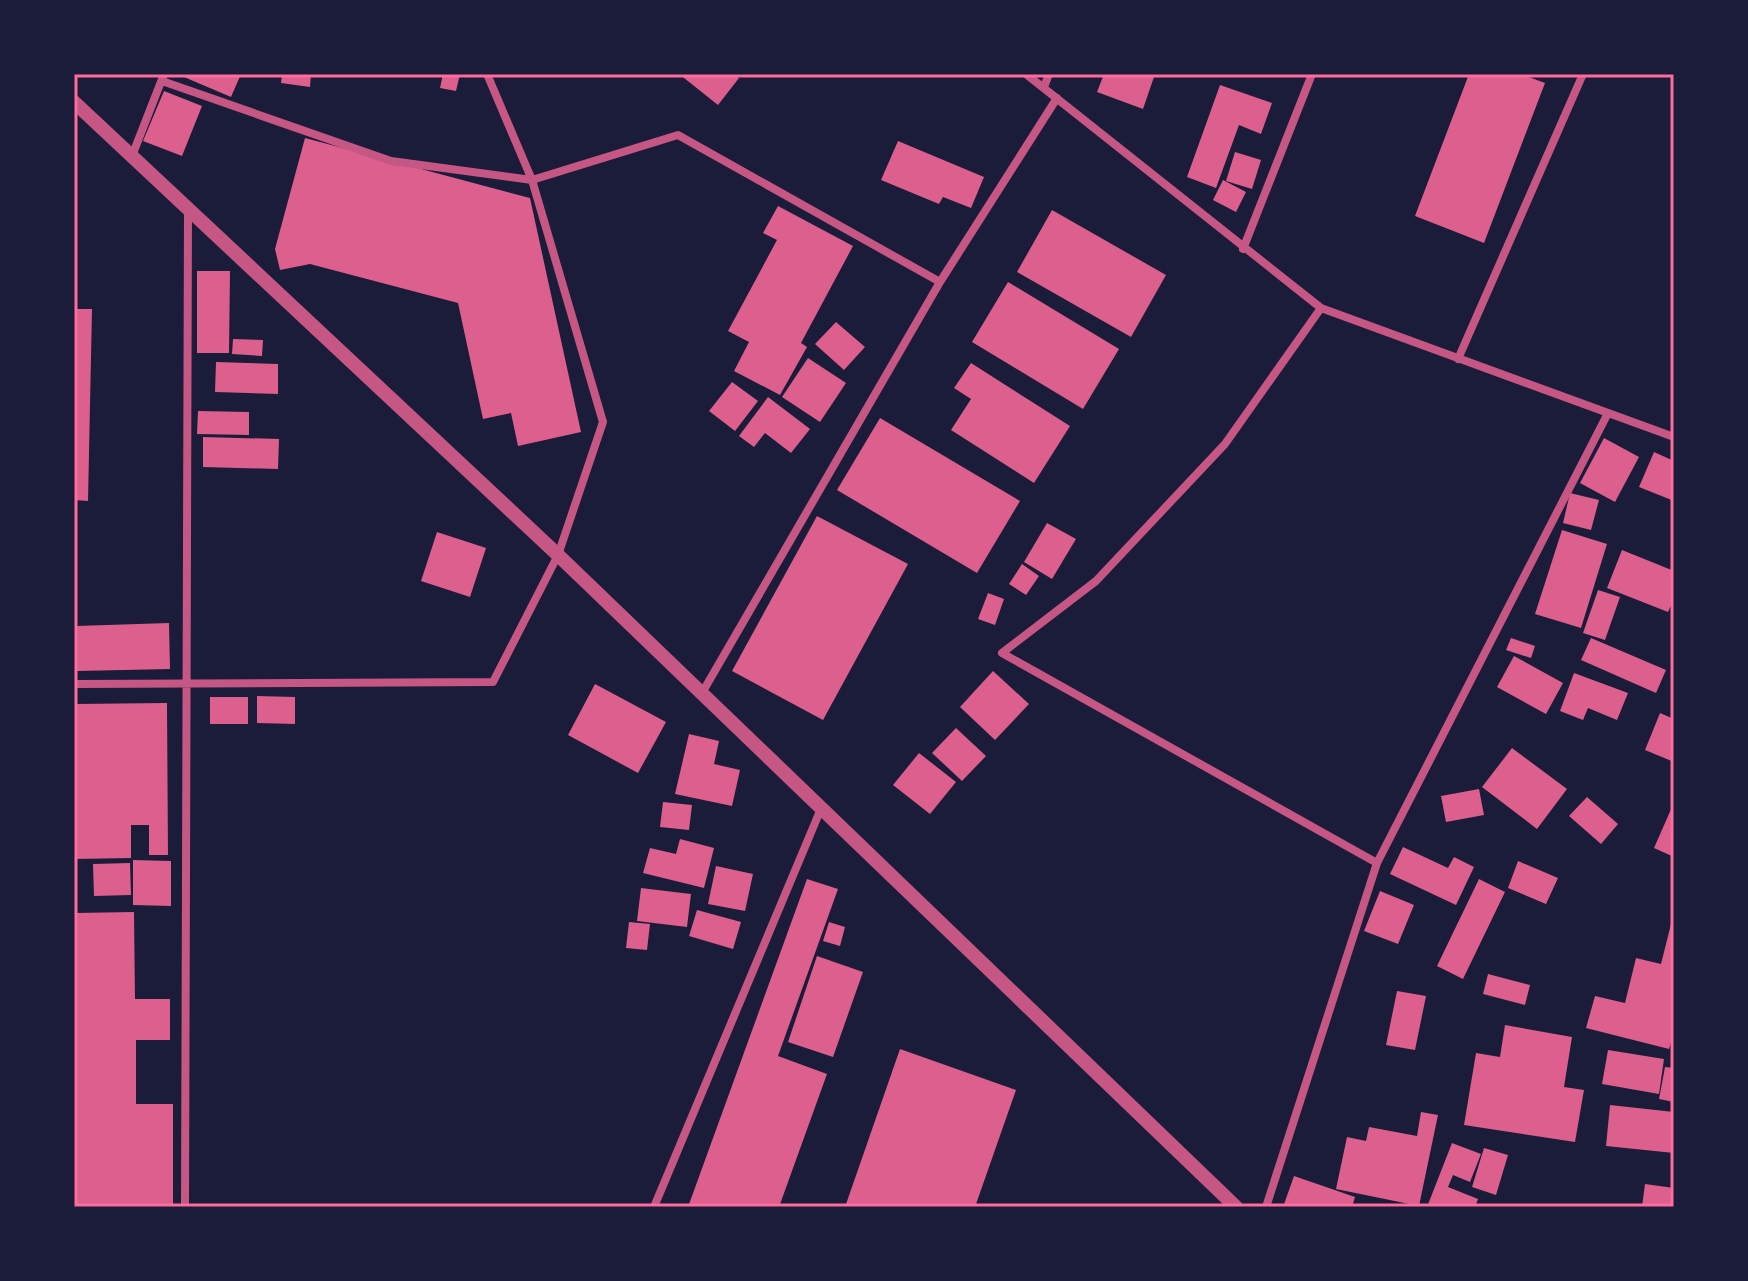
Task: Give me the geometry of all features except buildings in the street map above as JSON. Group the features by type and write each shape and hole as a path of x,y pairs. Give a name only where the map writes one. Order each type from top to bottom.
{"street":[{"path":"74,684 493,682 558,555 603,422 532,180 487,74"},
{"path":"1026,74 1321,308 1674,437"},
{"path":"1044,87 1049,74"},
{"path":"1243,249 1312,74"},
{"path":"1458,359 1583,74"},
{"path":"131,157 163,78 391,161 532,180 678,135 940,282"},
{"path":"702,693 940,282 1057,98"},
{"path":"74,102 558,555 820,811 1236,1207"},
{"path":"185,1207 188,211"},
{"path":"1321,308 1225,444 1096,581 1002,653 1377,863"},
{"path":"1266,1207 1377,863 1607,415"},
{"path":"654,1207 820,811"}]}
